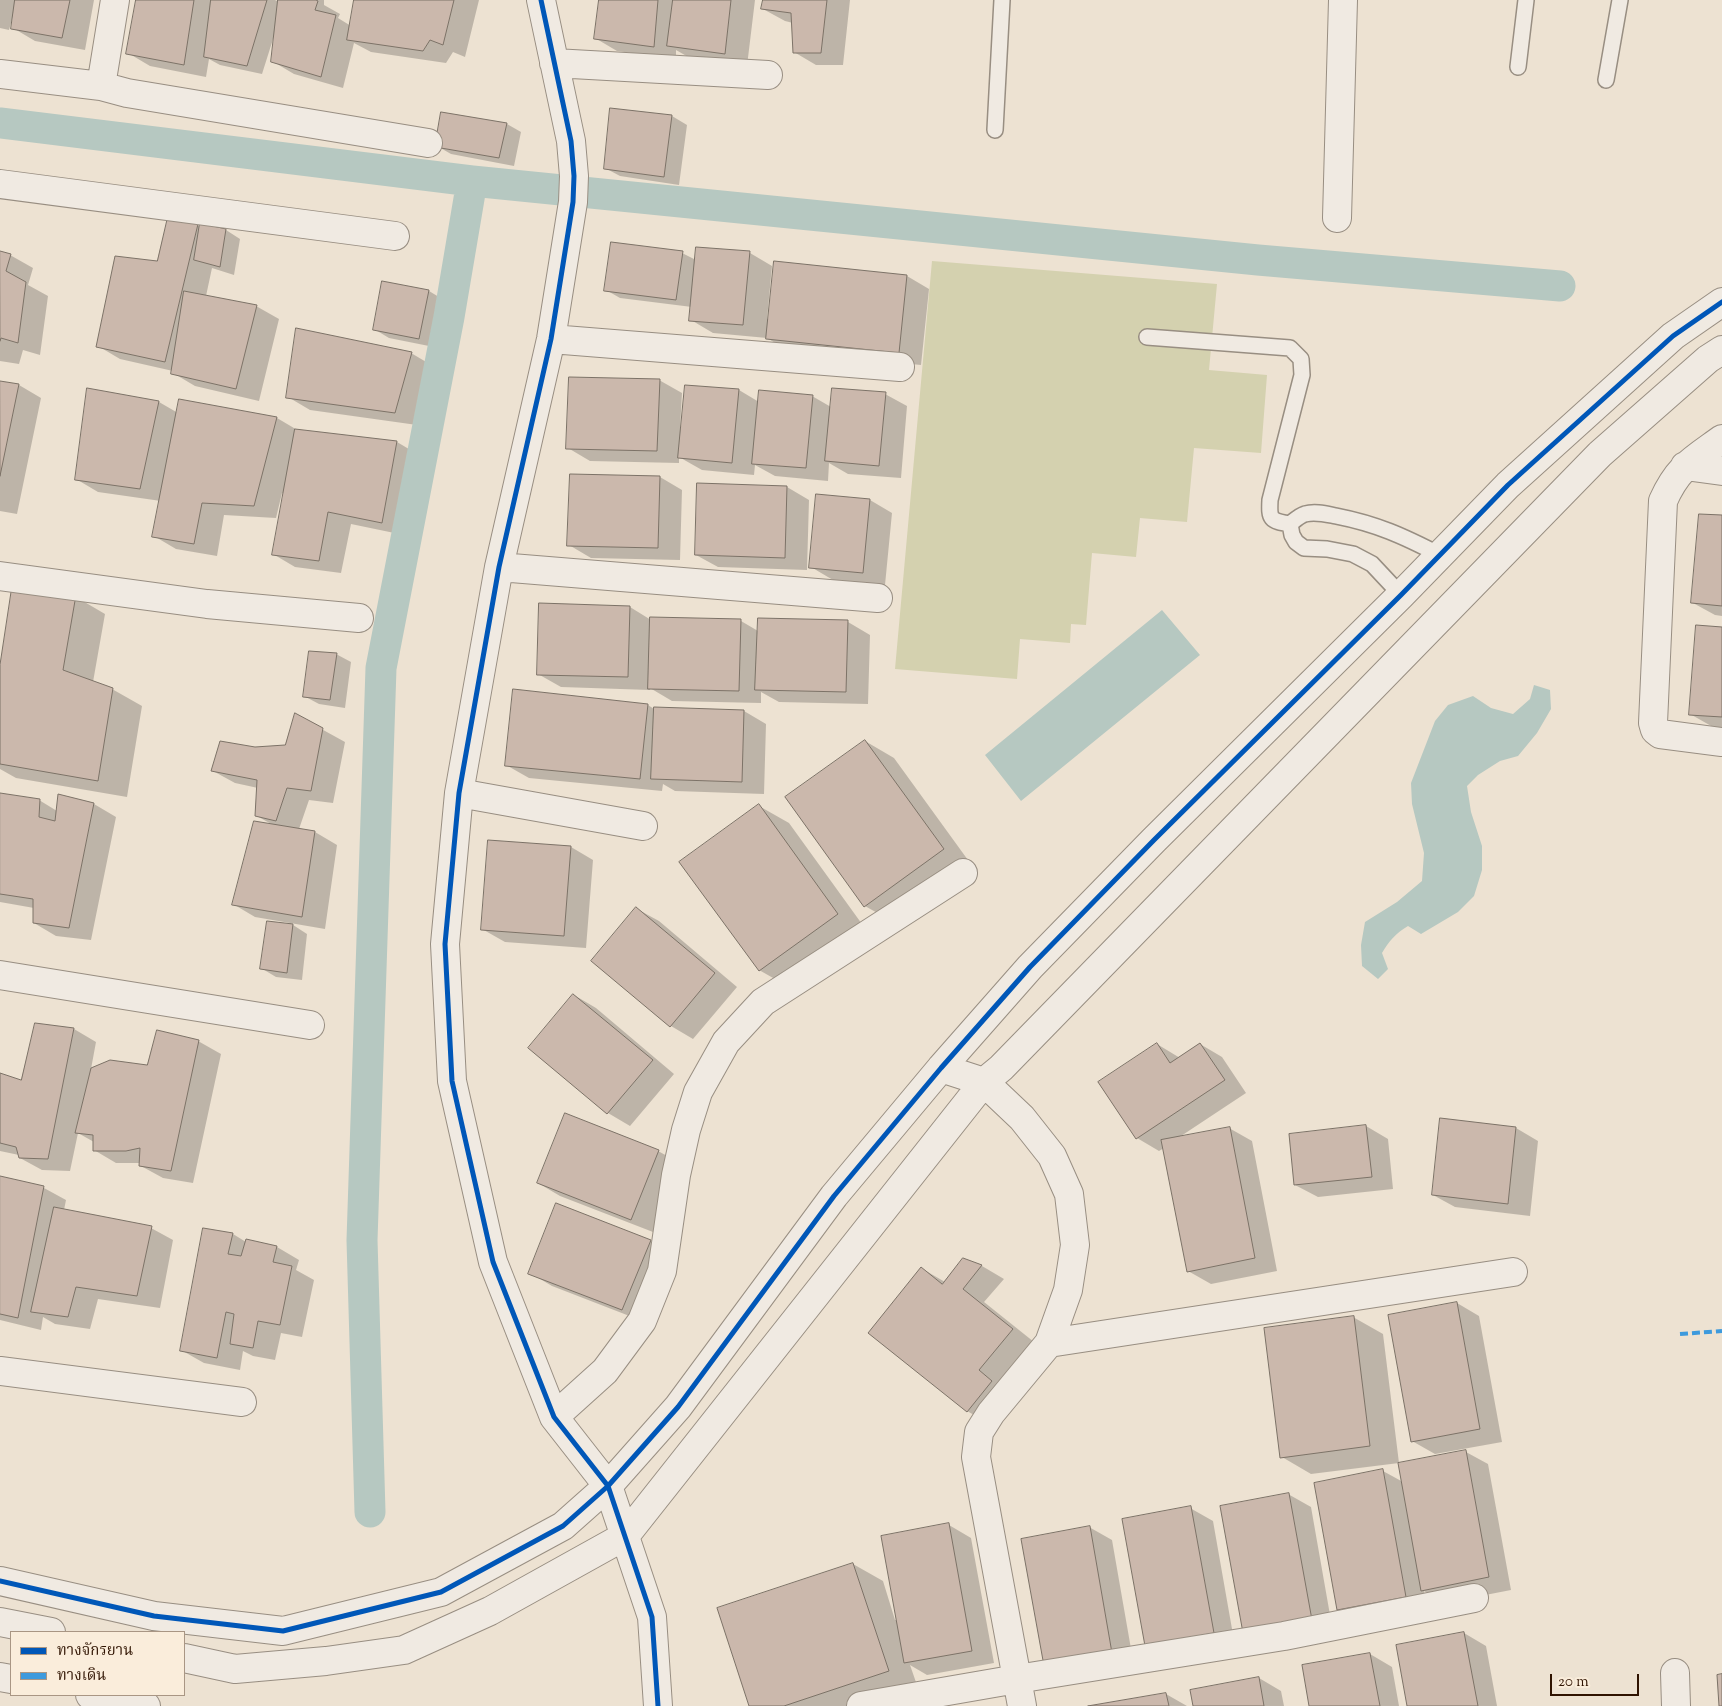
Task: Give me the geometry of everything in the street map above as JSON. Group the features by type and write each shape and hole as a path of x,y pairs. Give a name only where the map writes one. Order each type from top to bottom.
{"street":[{"path":"101,86 115,0"},
{"path":"541,0 571,141 574,176 573,202 550,339 499,567 459,793 445,944 452,1081 493,1262 554,1417 608,1486 652,1617 658,1706"},
{"path":"1337,218 1343,0"},
{"path":"554,63 768,75"},
{"path":"0,74 101,86 127,93 428,143"},
{"path":"0,184 395,236"},
{"path":"0,1581 154,1616 283,1631 441,1592 563,1526 608,1486 678,1407 834,1196 940,1068 1037,960 1154,840 1508,486 1673,336 1722,302"},
{"path":"550,339 900,367"},
{"path":"185,1658 235,1669 326,1661 404,1650 490,1611 625,1536 733,1397 984,1082 1008,1061 1600,454 1708,359 1722,350"},
{"path":"1722,439 1684,466 1670,485 1663,501 1653,723 1655,730 1660,734 1722,742"},
{"path":"1684,466 1722,471"},
{"path":"499,567 878,598"},
{"path":"0,576 207,604 359,618"},
{"path":"459,793 643,826"},
{"path":"554,1417 605,1371 642,1320 662,1270 676,1175 686,1130 698,1092 726,1042 763,1002 963,873"},
{"path":"0,975 310,1025"},
{"path":"940,1068 984,1082 1022,1118 1052,1156 1069,1194 1075,1245 1068,1290 1049,1343 991,1413 979,1432 976,1457 1022,1706"},
{"path":"1049,1343 1513,1272"},
{"path":"0,1372 242,1402"},
{"path":"861,1706 1284,1636 1474,1598"},
{"path":"0,1622 46,1631"},
{"path":"1675,1673 1676,1706"},
{"path":"95,1696 146,1706"}],"lane":[{"path":"995,130 1002,0"},
{"path":"1518,67 1526,0"},
{"path":"1606,80 1620,0"},
{"path":"1146,337 1290,348 1300,359 1302,375 1270,500 1269,513 1275,522 1290,524"},
{"path":"1290,524 1297,517 1306,513 1317,512 1364,521 1401,535 1440,555"},
{"path":"1290,524 1292,535 1296,542 1304,548 1353,554 1372,564 1401,595"}],"shaded area":[{"path":"932,261 1217,284 1209,370 1267,375 1261,453 1194,448 1187,522 1140,518 1136,557 1092,553 1086,625 1071,624 1070,643 1020,639 1017,679 895,669"},
{"path":"1162,610 1200,655 1021,801 985,755"},
{"path":"1534,685 1550,690 1551,709 1537,733 1518,756 1500,761 1478,775 1467,786 1471,812 1482,846 1482,870 1474,896 1458,912 1421,934 1408,926 1396,934 1382,953 1388,969 1378,979 1362,966 1361,945 1365,922 1397,902 1422,881 1424,853 1412,804 1411,783 1435,721 1448,705 1473,696 1491,708 1513,714 1530,699"}],"building":[{"path":"15,0 70,0 62,38 11,29"},
{"path":"136,0 194,0 184,65 126,54"},
{"path":"211,0 267,0 247,66 204,57"},
{"path":"278,0 316,0 318,1 315,10 336,15 321,77 271,62"},
{"path":"354,0 454,0 443,45 430,40 423,51 347,40"},
{"path":"599,0 658,0 654,47 594,39"},
{"path":"673,0 731,0 725,54 667,46"},
{"path":"763,0 827,0 821,53 793,53 791,13 761,9"},
{"path":"610,108 672,115 664,177 604,169"},
{"path":"441,112 507,123 499,158 435,147"},
{"path":"168,217 198,224 165,362 96,347 115,256 157,261"},
{"path":"200,223 226,229 220,267 194,260"},
{"path":"611,242 683,251 676,300 604,291"},
{"path":"696,247 750,251 743,325 689,321"},
{"path":"0,251 11,254 6,271 26,282 18,343 1,338 0,341"},
{"path":"774,261 907,275 899,353 766,339"},
{"path":"382,281 429,290 419,339 373,330"},
{"path":"184,291 257,305 236,389 171,374"},
{"path":"296,328 412,352 395,413 286,398"},
{"path":"569,377 660,379 657,451 566,449"},
{"path":"0,381 19,384 0,476"},
{"path":"685,385 739,389 732,463 678,458"},
{"path":"87,388 159,401 140,489 75,480"},
{"path":"832,388 886,392 879,466 825,461"},
{"path":"759,390 813,395 806,468 752,464"},
{"path":"179,399 277,417 254,506 202,503 194,544 152,537"},
{"path":"295,429 397,441 382,523 328,512 319,561 272,555"},
{"path":"570,474 660,476 658,548 567,546"},
{"path":"697,483 787,486 785,558 695,555"},
{"path":"816,494 870,499 863,573 809,568"},
{"path":"1699,514 1722,515 1722,606 1691,603"},
{"path":"12,588 76,595 63,670 113,688 98,781 0,764 0,665"},
{"path":"539,603 630,606 628,677 537,675"},
{"path":"650,617 741,619 739,691 648,689"},
{"path":"758,618 848,620 846,692 755,690"},
{"path":"1696,625 1722,627 1722,717 1689,715"},
{"path":"309,651 337,653 330,700 303,697"},
{"path":"513,689 648,704 640,779 505,766"},
{"path":"654,707 744,710 742,782 651,779"},
{"path":"295,713 323,728 311,791 287,788 276,821 255,816 257,780 211,771 220,741 255,747 285,745"},
{"path":"865,740 944,849 864,907 785,797"},
{"path":"0,793 40,799 39,817 55,821 58,794 94,803 69,928 33,923 33,899 0,894"},
{"path":"759,804 838,914 759,971 679,862"},
{"path":"254,821 315,831 302,917 232,905"},
{"path":"488,840 571,846 564,936 481,930"},
{"path":"636,907 715,973 670,1027 591,961"},
{"path":"267,921 293,924 287,973 260,969"},
{"path":"573,994 653,1060 607,1114 528,1048"},
{"path":"35,1023 74,1028 48,1159 19,1158 16,1147 0,1143 0,1073 21,1080"},
{"path":"157,1030 199,1040 171,1171 139,1166 140,1148 126,1151 93,1151 93,1135 75,1133 91,1068 110,1060 147,1065"},
{"path":"1157,1043 1170,1063 1200,1043 1225,1080 1136,1139 1098,1082"},
{"path":"565,1113 659,1150 631,1220 537,1183"},
{"path":"1440,1118 1516,1127 1508,1204 1432,1195"},
{"path":"1366,1125 1372,1177 1294,1185 1289,1134"},
{"path":"1230,1127 1255,1258 1187,1272 1161,1140"},
{"path":"0,1176 44,1186 18,1318 0,1314"},
{"path":"556,1203 651,1240 622,1310 528,1274"},
{"path":"54,1207 152,1226 137,1296 76,1287 68,1317 31,1312"},
{"path":"203,1228 233,1233 228,1254 241,1256 246,1239 277,1246 273,1262 292,1266 280,1325 258,1321 253,1348 230,1344 234,1314 226,1312 217,1358 180,1351"},
{"path":"963,1258 982,1265 963,1289 1013,1329 979,1370 992,1381 967,1412 868,1333 921,1267 942,1284"},
{"path":"1457,1302 1480,1429 1411,1442 1388,1315"},
{"path":"1354,1316 1370,1446 1280,1458 1264,1328"},
{"path":"1466,1450 1489,1577 1421,1591 1398,1463"},
{"path":"1383,1469 1406,1597 1337,1610 1314,1483"},
{"path":"1289,1493 1312,1620 1243,1633 1220,1506"},
{"path":"1191,1506 1214,1633 1145,1646 1122,1519"},
{"path":"949,1523 972,1651 904,1663 881,1536"},
{"path":"1090,1526 1112,1653 1044,1666 1021,1539"},
{"path":"853,1563 889,1671 784,1706 749,1706 717,1608"},
{"path":"1464,1632 1478,1706 1407,1706 1396,1645"},
{"path":"1370,1653 1380,1706 1309,1706 1302,1665"},
{"path":"1722,1674 1722,1706 1719,1706 1717,1675"},
{"path":"1259,1677 1264,1706 1193,1706 1190,1690"},
{"path":"1166,1693 1169,1706 1088,1706"}],"waterway":[{"path":"0,123 472,181 1258,260 1560,286"},
{"path":"370,1512 362,1240 381,668 449,317 472,181"}],"marked path":[{"path":"1680,1334 1722,1331"}],"cycle path":[{"path":"541,0 571,141 574,176 573,202 551,339 499,567 459,793 445,944 452,1081 493,1262 554,1417 608,1486 652,1617 658,1706"},
{"path":"0,1581 154,1616 283,1631 441,1592 563,1526 608,1486 678,1407 834,1196 941,1068 1030,967 1508,485 1673,336 1722,302"}]}
